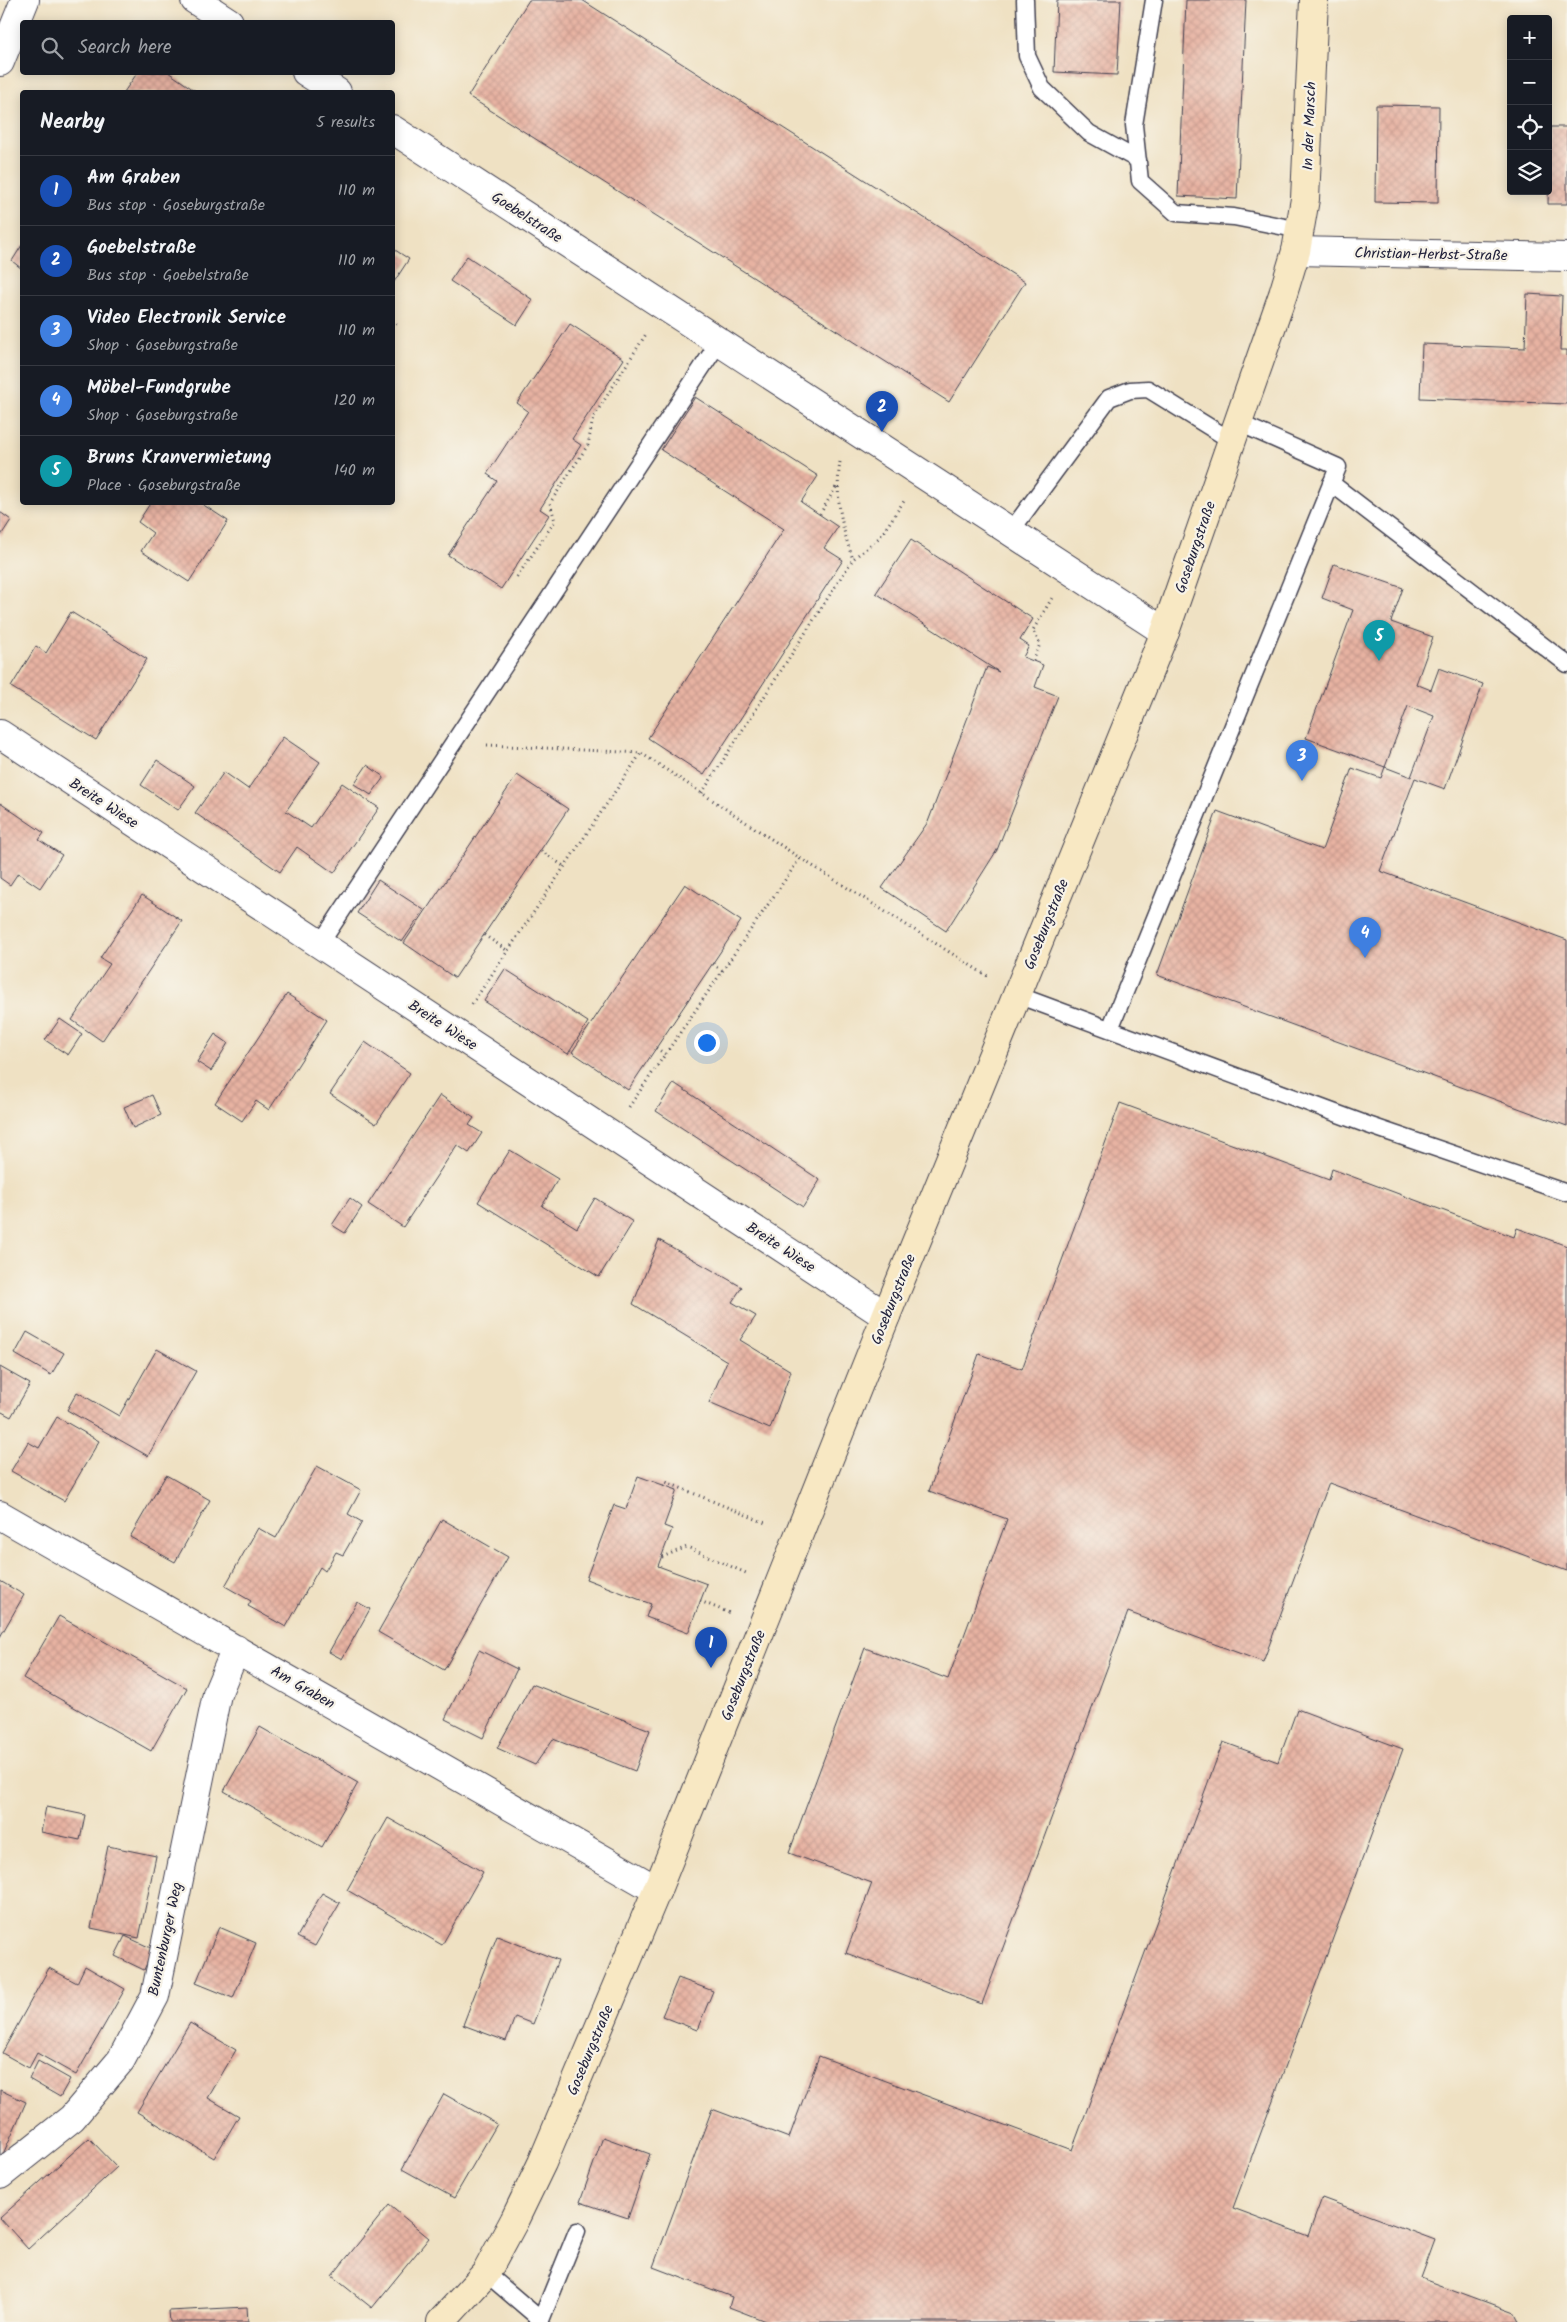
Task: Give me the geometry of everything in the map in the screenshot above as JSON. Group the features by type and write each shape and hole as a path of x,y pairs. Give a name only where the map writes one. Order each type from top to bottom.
{"street":[{"path":"0,62 25,0"},
{"path":"195,0 226,20"},
{"name":"In der Marsch","path":"1298,241 1306,199 1314,0"},
{"path":"311,75 334,90"},
{"name":"Goebelstraße","path":"395,131 1165,632"},
{"name":"Christian-Herbst-Straße","path":"1298,241 1567,257"},
{"name":"Goseburgstraße","path":"441,2322 486,2273 542,2162 657,1890 886,1316 1165,632 1283,294 1298,241"},
{"name":"Breite Wiese","path":"0,734 886,1316"},
{"name":"Am Graben","path":"0,1515 657,1890"},
{"name":"Buntenburger Weg","path":"0,2175 72,2118 121,2060 155,1996 217,1694 236,1650"}],"lane":[{"path":"1026,0 1027,56 1042,88 1089,134 1138,160"},
{"path":"1154,0 1134,125 1140,181 1176,212 1234,217 1298,241"},
{"path":"320,944 719,342"},
{"path":"1011,531 1109,398 1130,390 1148,390 1235,432 1338,467 1110,1029"},
{"path":"1331,484 1421,550 1567,664"},
{"path":"1017,995 1368,1125 1567,1193"},
{"path":"486,2273 541,2321 577,2230"}],"path":[{"path":"517,577 555,521 550,503 588,445 593,418 664,306"},
{"path":"820,514 836,486 841,458 859,432"},
{"path":"702,793 854,559 880,537 922,473"},
{"path":"836,486 845,538 854,559"},
{"path":"1033,661 1040,644 1033,630 1069,569"},
{"path":"453,744 640,753 800,858 1017,995"},
{"path":"453,1032 640,753"},
{"path":"540,851 565,867"},
{"path":"610,1134 800,858"},
{"path":"484,935 508,951"},
{"path":"712,964 723,971"},
{"path":"656,1048 665,1054"},
{"path":"664,1486 666,1482 776,1527"},
{"path":"662,1557 687,1547 747,1574"},
{"path":"700,1601 733,1615"}],"building":[{"path":"529,0 582,0 1025,282 949,402 468,96"},
{"path":"1057,0 1121,0 1117,75 1054,72"},
{"path":"1186,0 1246,0 1237,199 1178,196"},
{"path":"136,75 172,75 194,90 125,90"},
{"path":"1376,105 1439,106 1438,203 1375,202"},
{"path":"1552,127 1567,127 1567,204 1548,204 1548,195 1552,195"},
{"path":"20,248 20,267 12,261"},
{"path":"395,250 409,259 395,280"},
{"path":"467,256 533,300 517,325 450,281"},
{"path":"1527,294 1562,296 1560,350 1567,350 1567,404 1420,398 1422,344 1525,348"},
{"path":"570,324 624,359 572,439 581,445 540,509 549,515 501,589 448,555 497,481 487,474 528,411 517,403"},
{"path":"695,397 818,476 801,502 838,527 824,548 843,560 704,775 648,738 784,529 661,450"},
{"path":"149,505 204,505 228,521 189,582 141,551 153,533 138,522"},
{"path":"0,512 11,520 0,537"},
{"path":"911,540 1033,619 1020,640 1029,646 1023,657 1043,665 1035,687 1058,696 997,850 946,931 882,888 928,822 987,667 999,672 876,593"},
{"path":"1334,564 1403,588 1391,622 1433,637 1416,684 1431,690 1439,668 1483,684 1445,789 1415,778 1380,871 1567,940 1567,1126 1157,975 1217,811 1322,850 1352,768 1381,778 1385,767 1306,738 1353,610 1322,598","holes":["1408,706 1434,716 1411,777 1385,767"]},
{"path":"71,612 147,659 96,740 11,687 36,646 46,653"},
{"path":"283,737 320,762 286,811 311,828 342,783 379,808 334,873 297,847 280,872 195,813 224,772 248,789"},
{"path":"157,760 195,786 178,810 141,785"},
{"path":"367,765 384,777 371,795 354,784"},
{"path":"517,775 568,809 455,978 404,943"},
{"path":"0,803 44,833 39,840 62,855 40,888 18,873 10,885 0,878"},
{"path":"378,880 424,910 402,942 357,913"},
{"path":"685,884 741,921 628,1090 572,1052"},
{"path":"142,895 182,921 102,1041 72,1020 110,964 100,958"},
{"path":"505,969 588,1022 568,1054 484,1001"},
{"path":"287,994 327,1020 269,1110 256,1101 242,1121 215,1103"},
{"path":"60,1019 82,1034 68,1055 45,1040"},
{"path":"215,1034 228,1043 211,1071 197,1062"},
{"path":"365,1042 410,1073 376,1124 330,1094"},
{"path":"674,1083 820,1180 803,1207 656,1111"},
{"path":"152,1095 161,1115 133,1128 124,1107"},
{"path":"440,1095 474,1118 469,1125 482,1133 469,1153 457,1145 403,1227 368,1204"},
{"path":"1120,1103 1329,1180 1332,1169 1514,1237 1517,1228 1567,1246 1567,1571 1329,1483 1263,1662 1128,1612 982,2004 846,1953 872,1883 789,1853 865,1648 948,1679 1007,1519 929,1491 979,1354 1022,1369"},
{"path":"510,1150 558,1179 542,1206 577,1228 595,1198 633,1222 599,1277 478,1202"},
{"path":"350,1198 362,1207 345,1233 332,1225"},
{"path":"659,1240 742,1287 732,1302 756,1316 740,1340 791,1371 770,1429 709,1403 727,1361 633,1304"},
{"path":"27,1332 64,1353 51,1375 15,1354"},
{"path":"157,1349 196,1371 148,1456 67,1410 77,1392 119,1416"},
{"path":"0,1367 30,1384 11,1417 0,1411"},
{"path":"57,1417 99,1441 64,1501 11,1471 28,1442 39,1448"},
{"path":"317,1466 361,1490 348,1514 362,1522 343,1555 336,1552 325,1571 320,1567 286,1627 248,1606 251,1601 225,1586 258,1528 276,1538"},
{"path":"166,1475 210,1500 175,1562 130,1537"},
{"path":"638,1476 677,1490 664,1526 672,1529 658,1566 707,1584 688,1633 646,1617 651,1604 586,1579 614,1505 626,1509"},
{"path":"442,1519 508,1557 444,1670 378,1632"},
{"path":"0,1581 24,1595 0,1637"},
{"path":"357,1602 370,1609 342,1659 329,1652"},
{"path":"59,1616 187,1688 151,1751 23,1678"},
{"path":"479,1650 517,1669 483,1738 445,1719"},
{"path":"532,1684 650,1730 635,1771 553,1739 535,1765 497,1748"},
{"path":"1297,1709 1403,1749 1233,2208 1308,2236 1322,2198 1435,2240 1421,2278 1513,2312 1518,2322 768,2322 729,2307 732,2297 653,2267 712,2109 789,2138 819,2056 1072,2150 1223,1742 1278,1762"},
{"path":"260,1727 358,1783 322,1847 224,1791"},
{"path":"46,1807 85,1815 80,1840 41,1832"},
{"path":"388,1818 483,1872 442,1945 347,1890"},
{"path":"108,1846 156,1856 139,1938 91,1928"},
{"path":"322,1893 340,1903 315,1946 297,1937"},
{"path":"219,1927 256,1943 233,1998 196,1983"},
{"path":"125,1936 153,1949 144,1970 115,1956"},
{"path":"497,1936 558,1960 533,2024 515,2017 506,2041 463,2025"},
{"path":"85,1966 125,1989 76,2075 37,2053 29,2068 2,2053 49,1968 77,1983"},
{"path":"678,1978 713,1991 697,2030 662,2016"},
{"path":"190,2023 236,2050 208,2098 239,2116 214,2158 137,2112"},
{"path":"38,2061 70,2079 60,2097 29,2079"},
{"path":"0,2090 26,2102 0,2161"},
{"path":"444,2094 497,2124 454,2198 402,2169"},
{"path":"603,2137 650,2154 628,2218 580,2202"},
{"path":"89,2138 117,2167 28,2249 0,2218"},
{"path":"389,2205 429,2238 372,2308 332,2276"},
{"path":"247,2307 248,2322 170,2322 169,2311"}],"place":[{"name":"Goebelstraße","path":"882,432"},
{"name":"Bruns Kranvermietung","path":"1379,661"},
{"name":"Video Electronik Service","path":"1302,781"},
{"name":"Möbel-Fundgrube","path":"1365,958"},
{"name":"Am Graben","path":"711,1668"}]}
